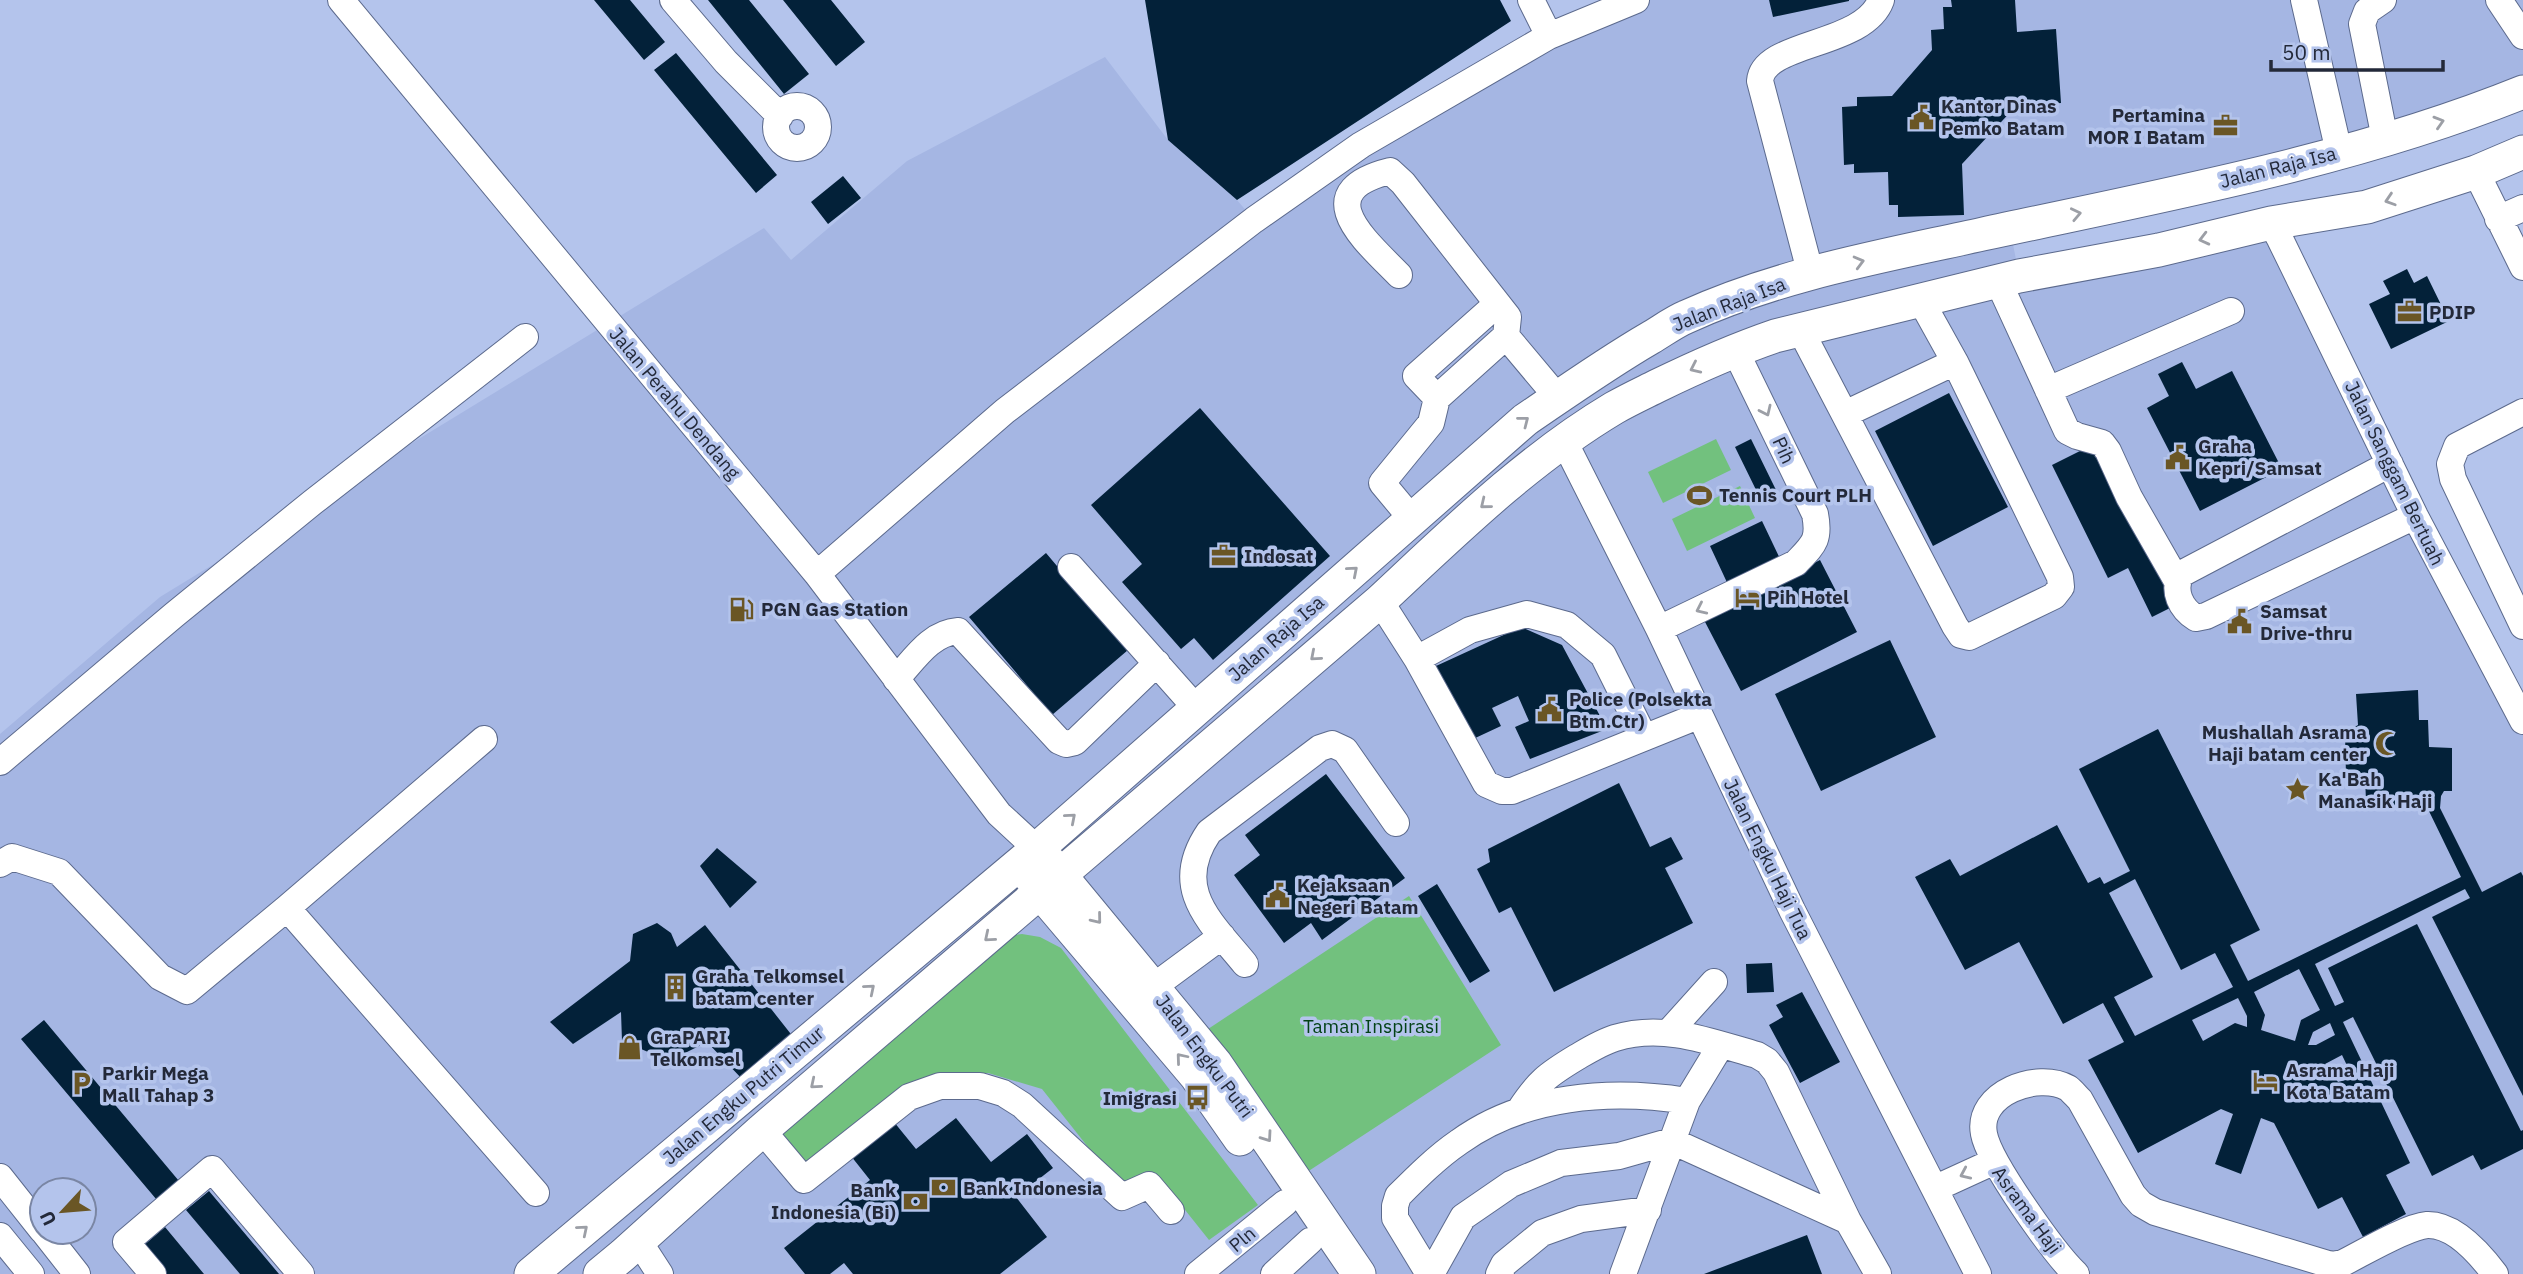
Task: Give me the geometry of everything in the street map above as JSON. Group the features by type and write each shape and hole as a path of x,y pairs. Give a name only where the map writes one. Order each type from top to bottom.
{"main road":[{"name":"Jalan Raja Isa","path":"1028,855 1525,419 1602,366 1685,317 1771,285 1871,259 2247,176 2339,152 2484,108 2523,92"},
{"name":"Jalan Raja Isa","path":"1051,884 1380,601 1478,509 1564,441 1615,407 1735,350 1774,336 2009,278 2159,250 2271,223 2367,207 2476,172 2523,152"},
{"path":"2009,278 2010,229"},
{"name":"Jalan Engku Putri","path":"1028,855 1196,1076 1332,1274"},
{"name":"Jalan Engku Putri Timur","path":"531,1274 1028,855"},
{"name":"Jalan Engku Putri","path":"1051,884 1153,987 1216,1064 1359,1274"},
{"name":"Jalan Engku Putri Timur","path":"600,1274 762,1130 1051,884"}],"street":[{"name":"Jalan Perahu Dendang","path":"341,0 817,574 1028,855"},
{"path":"673,0 726,62 780,116"},
{"path":"1531,0 1549,36"},
{"path":"817,574 1005,411 1254,220 1361,145 1549,36 1636,0"},
{"path":"1811,275 1760,81 1761,73 1773,60 1860,26 1874,13 1881,0"},
{"path":"2304,0 2339,152"},
{"path":"2383,0 2367,11 2362,24 2385,139"},
{"path":"2499,0 2523,36"},
{"path":"1399,275 1357,231 1348,216 1347,200 1354,189 1363,180 1390,171 1403,183 1508,317 1506,336 1437,398 1432,423 1382,483 1412,519"},
{"path":"2476,172 2523,267"},
{"path":"2498,219 2523,208"},
{"name":"Jalan Sanggam Bertuah","path":"2271,223 2415,516 2523,721"},
{"path":"2009,278 2015,314 2067,430 2077,436 2102,443 2177,582 2182,608 2196,618 2206,617 2415,516"},
{"path":"1801,331 1955,626 1961,635 1969,637 2054,596 2061,586 2060,577 1955,362 1920,299"},
{"path":"1437,398 1416,376 1497,304"},
{"path":"2048,390 2231,311"},
{"path":"1506,336 1558,398"},
{"path":"0,762 302,510 525,337"},
{"name":"Pih","path":"1659,629 1796,563 1810,549 1818,532 1815,514 1735,350"},
{"path":"1845,414 1955,362"},
{"path":"2523,412 2457,446 2450,464 2453,479 2523,626"},
{"name":"Jalan Engku Haji Tua","path":"1564,441 1659,629 1793,910 1936,1188 1971,1271"},
{"path":"2177,582 2181,574 2390,464"},
{"path":"1071,567 1196,708"},
{"path":"1380,601 1486,784 1502,791 1512,791 1699,716"},
{"path":"1416,659 1470,630 1527,614 1567,625 1602,655 1644,737"},
{"path":"896,680 929,643 940,635 958,631 1059,741 1066,744 1075,742 1157,663"},
{"path":"0,864 12,857 59,872 160,977 187,991 484,739"},
{"path":"1245,964 1199,908 1193,889 1194,870 1202,843 1209,832 1320,748 1332,744 1345,750 1396,822"},
{"path":"287,908 537,1193"},
{"path":"1153,987 1222,936"},
{"path":"1668,1033 1714,982"},
{"path":"1519,1111 1534,1087 1549,1074 1614,1038 1655,1031 1684,1034 1757,1055 1767,1061 1776,1072 1848,1221 1878,1274"},
{"path":"1623,1274 1686,1101 1721,1045"},
{"path":"1995,1161 1983,1132 1986,1117 1994,1102 2021,1085 2053,1084 2067,1088 2080,1100 2133,1195 2141,1204 2155,1212 2330,1265 2343,1263 2414,1228 2428,1225 2443,1228 2472,1247 2495,1274"},
{"path":"762,1130 804,1180 909,1097 940,1086 980,1086 1003,1093 1023,1105 1122,1197 1149,1185 1171,1211"},
{"path":"1686,1101 1657,1096 1603,1094 1519,1111 1485,1125 1459,1141 1398,1196 1395,1218 1430,1274 1463,1217 1511,1184 1560,1163 1619,1156 1672,1141 1848,1221"},
{"name":"Asrama Haji","path":"1936,1188 1995,1161 2043,1233 2076,1274"},
{"path":"153,1274 126,1242 212,1169 301,1274"},
{"path":"0,1177 28,1212"},
{"name":"Pln","path":"1198,1274 1285,1203"},
{"path":"1499,1274 1504,1264 1542,1233 1581,1219 1648,1210"},
{"path":"0,1236 31,1274"},
{"path":"638,1240 660,1274"},
{"path":"1274,1274 1310,1241"},
{"path":"55,1246 77,1274"}],"shaded area":[{"path":"1636,0 2523,0 2523,92 2010,229 2019,275 2271,223 2523,721 2523,1274 0,1274 0,734 160,597 764,228 791,260 907,161 1105,57 1168,140 1237,200 1254,220"}],"green space":[{"path":"1716,439 1731,470 1663,503 1648,472"},
{"path":"1740,486 1755,518 1687,551 1672,519"},
{"name":"Taman Inspirasi","path":"1409,896 1501,1045 1301,1176 1202,1033"},
{"path":"1022,934 1040,937 1061,948 1258,1205 1209,1240 1158,1176 1126,1195 1042,1089 988,1073 946,1077 804,1166 771,1130 1000,937"}],"building":[{"path":"594,0 630,0 665,42 644,60"},
{"path":"708,0 749,0 809,74 784,94"},
{"path":"783,0 831,0 865,42 836,66"},
{"path":"1145,0 1500,0 1511,21 1237,200 1168,140"},
{"path":"1769,0 1849,0 1849,1 1773,17"},
{"name":"Kantor Dinas Pemko Batam","path":"1951,0 2015,0 2017,32 2056,29 2061,103 2016,106 1962,164 1964,215 1898,217 1898,205 1889,205 1888,172 1854,173 1854,164 1844,165 1842,107 1857,106 1857,97 1892,96 1932,50 1931,30 1944,29 1943,7 1952,7"},
{"path":"676,53 777,175 756,193 654,70"},
{"path":"843,176 861,198 828,224 811,202"},
{"name":"PDIP","path":"2407,269 2414,283 2427,276 2449,321 2391,349 2369,304 2390,294 2383,281"},
{"path":"2182,362 2196,389 2232,371 2282,469 2200,511 2147,408 2169,396 2158,374"},
{"path":"1949,393 2008,507 1933,546 1875,431"},
{"path":"1200,408 1330,556 1213,660 1194,638 1181,649 1122,582 1142,564 1091,505"},
{"path":"1751,439 1776,490 1760,498 1735,447"},
{"path":"2094,444 2174,606 2152,617 2128,568 2108,578 2052,465"},
{"path":"1762,521 1784,567 1731,591 1710,546"},
{"path":"1046,553 1128,650 1052,715 969,617"},
{"path":"1820,560 1857,632 1741,691 1704,620"},
{"path":"1521,627 1562,645 1607,729 1530,759 1515,727 1529,721 1518,696 1492,708 1501,726 1471,740 1436,666"},
{"path":"1890,640 1936,737 1821,791 1775,694"},
{"path":"2418,690 2419,720 2428,720 2429,747 2452,748 2452,791 2444,791 2440,808 2482,892 2521,872 2523,876 2523,1096 2432,917 2470,898 2465,889 2315,964 2335,1006 2344,1002 2328,968 2417,924 2521,1131 2523,1130 2523,1149 2481,1170 2473,1155 2432,1176 2353,1017 2343,1022 2410,1163 2386,1175 2406,1214 2363,1237 2342,1197 2318,1209 2274,1123 2261,1118 2241,1174 2215,1164 2233,1114 2221,1109 2138,1153 2088,1060 2124,1042 2103,1003 2063,1024 2019,942 1965,970 1915,877 1950,859 1960,876 2057,825 2088,883 2100,877 2104,884 2130,871 2079,769 2158,729 2260,930 2230,945 2248,981 2461,877 2427,807 2376,809 2376,801 2366,801 2365,776 2346,776 2345,733 2358,725 2356,694","holes":["2135,879 2181,970 2215,953 2233,987 2135,1036 2114,997 2153,977 2109,893","2299,969 2320,1010 2301,1020 2295,1041 2261,1030 2265,1015 2254,992","2238,998 2247,1016 2247,1027 2235,1023 2203,1041 2192,1020","2330,1023 2335,1035 2316,1045 2308,1045 2313,1032","2342,1055 2353,1078 2338,1082 2325,1064"]},
{"path":"1326,774 1405,878 1322,940 1311,923 1284,943 1234,875 1260,855 1245,835"},
{"path":"1619,783 1650,847 1671,837 1683,859 1665,868 1693,923 1554,992 1511,907 1499,913 1477,869 1490,862 1488,849"},
{"path":"717,848 757,882 730,908 700,866"},
{"path":"1437,884 1490,971 1470,983 1418,896"},
{"name":"Graha Telkomsel batam center","path":"657,923 671,933 677,947 705,925 794,1038 743,1080 707,1042 683,1054 660,1057 622,1041 621,1012 573,1044 550,1022 630,961 633,934"},
{"path":"1772,963 1774,992 1747,993 1746,964"},
{"path":"1802,992 1840,1062 1800,1083 1769,1025 1783,1017 1776,1005"},
{"path":"44,1020 184,1187 162,1206 21,1039"},
{"name":"Bank Indonesia","path":"956,1118 991,1162 1027,1134 1053,1168 1016,1197 1047,1237 1000,1274 853,1274 844,1263 830,1274 805,1274 784,1248 870,1180 851,1156 894,1122 916,1149"},
{"path":"209,1191 279,1274 240,1274 186,1210"},
{"path":"165,1227 204,1274 166,1274 143,1246"},
{"path":"1807,1235 1822,1274 1704,1274"}],"place":[{"name":"Kantor Dinas Pemko Batam","path":"1921,117"},
{"name":"Pertamina MOR I Batam","path":"2225,126"},
{"name":"PDIP","path":"2409,312"},
{"name":"Graha Kepri/Samsat","path":"2178,457"},
{"name":"Tennis Court PLH","path":"1699,495"},
{"name":"Indosat","path":"1224,556"},
{"name":"Pih Hotel","path":"1747,597"},
{"name":"PGN Gas Station","path":"741,609"},
{"name":"Samsat Drive-thru","path":"2240,622"},
{"name":"Police (Polsekta Btm.Ctr)","path":"1549,710"},
{"name":"Mushallah Asrama Haji batam center","path":"2387,743"},
{"name":"Ka'Bah Manasik Haji","path":"2298,790"},
{"name":"Kejaksaan Negeri Batam","path":"1277,896"},
{"name":"Graha Telkomsel batam center","path":"675,987"},
{"name":"GraPARI Telkomsel","path":"630,1048"},
{"name":"Asrama Haji Kota Batam","path":"2266,1081"},
{"name":"Parkir Mega Mall Tahap 3","path":"82,1084"},
{"name":"Imigrasi","path":"1197,1098"},
{"name":"Bank Indonesia","path":"943,1188"},
{"name":"Bank Indonesia (Bi)","path":"916,1201"}]}
